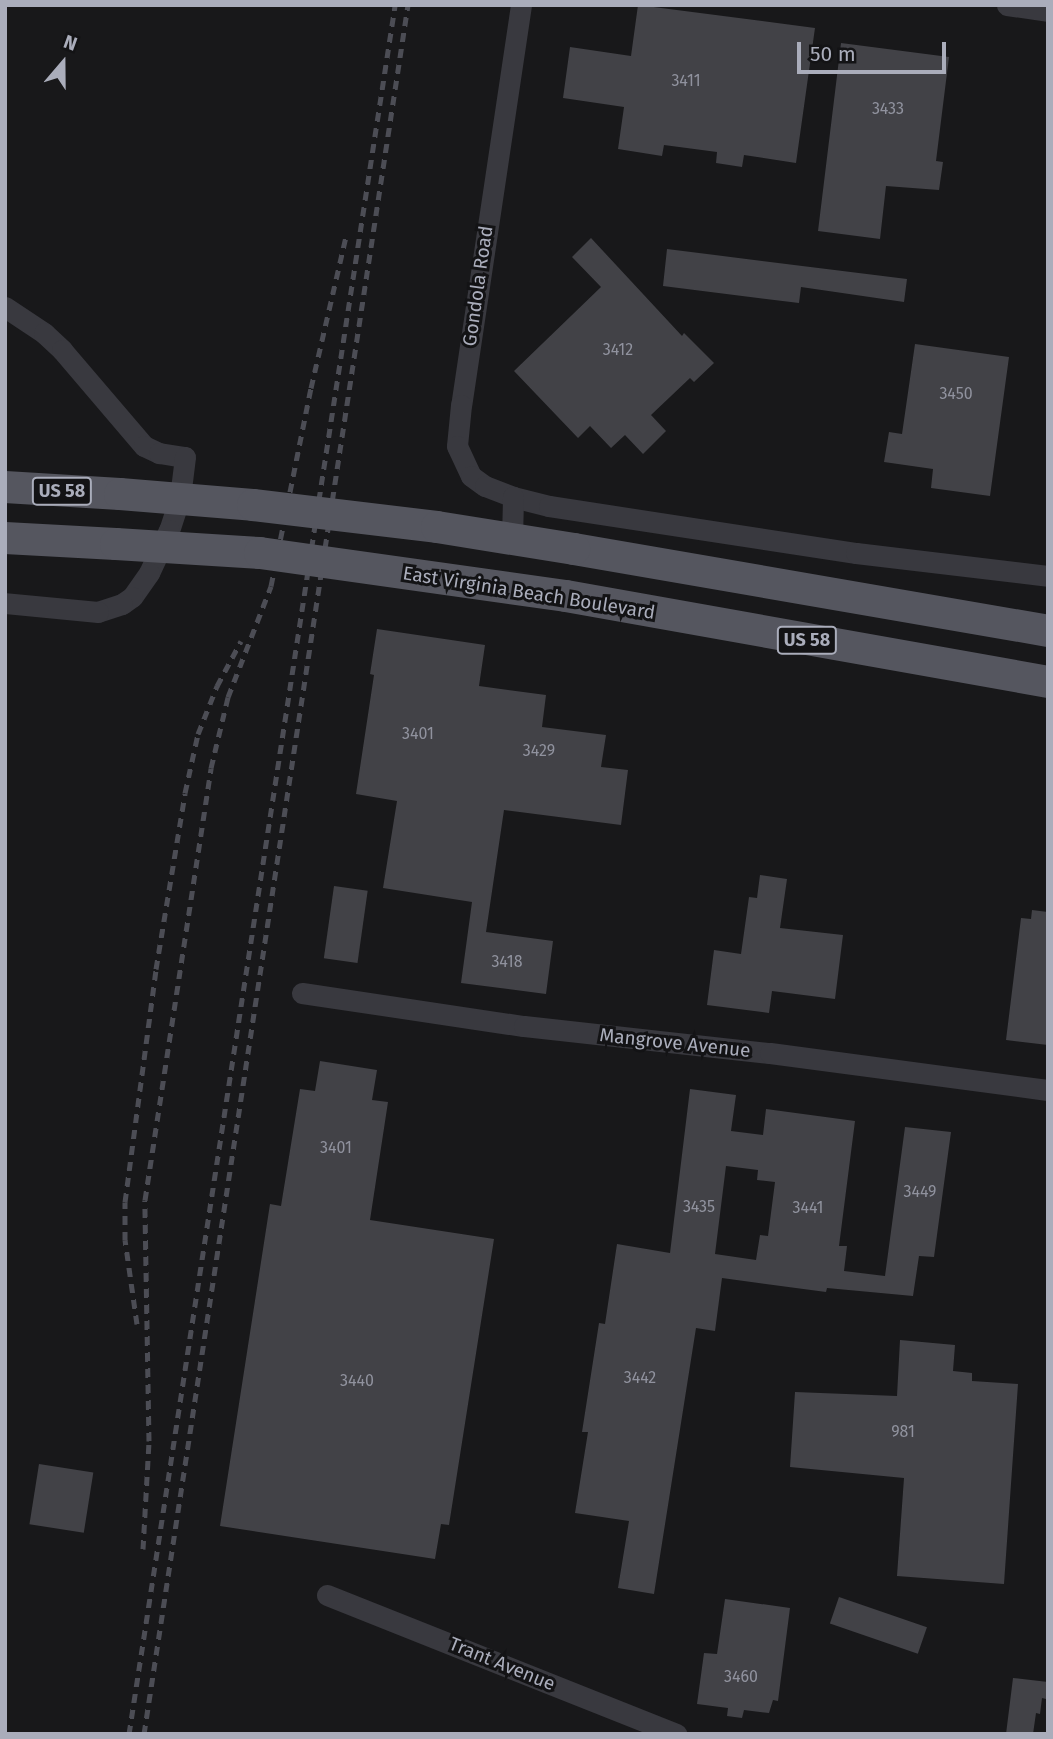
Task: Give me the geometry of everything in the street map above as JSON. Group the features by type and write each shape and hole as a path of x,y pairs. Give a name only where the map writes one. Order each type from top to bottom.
{"main road":[{"name":"US 58","path":"5,487 253,505 436,527 1048,631"},
{"name":"East Virginia Beach Boulevard","path":"5,538 260,553 566,597 1048,682"}],"street":[{"name":"Gondola Road","path":"513,497 485,486 471,476 457,446 521,5"},
{"path":"1007,5 1048,11"},
{"path":"5,307 44,333 62,350 144,446 159,453 185,457 180,496 170,530 149,573 132,597 122,604 99,612 5,603"},
{"path":"512,539 513,497 549,506 856,553 1048,576"},
{"name":"Mangrove Avenue","path":"302,993 537,1027 770,1053 1048,1090"},
{"name":"Trant Avenue","path":"327,1595 677,1734"}],"building":[{"path":"638,5 815,28 796,163 744,155 742,167 716,163 717,152 664,145 662,156 618,149 624,107 563,98 570,47 631,56"},
{"path":"841,43 949,57 936,161 943,162 939,190 886,186 880,239 818,231"},
{"path":"591,238 682,336 684,333 714,363 694,382 690,378 651,415 666,431 643,454 625,435 611,448 590,426 578,438 514,371 601,287 572,257"},
{"path":"667,249 907,279 904,302 801,287 799,303 663,286"},
{"path":"915,344 1009,357 990,496 931,488 933,469 884,462 889,432 902,434"},
{"path":"377,629 485,645 479,686 546,695 542,727 606,735 601,767 628,770 621,825 504,810 486,932 553,941 546,994 461,983 472,902 383,888 397,801 356,794 374,675 370,674"},
{"path":"760,875 787,879 780,928 843,935 835,999 772,991 769,1013 707,1005 714,950 741,954 749,897 757,898"},
{"path":"334,886 368,891 358,963 324,958"},
{"path":"1032,910 1048,912 1048,1045 1006,1040 1021,918 1031,919"},
{"path":"320,1061 377,1070 372,1100 388,1102 370,1220 494,1239 449,1525 441,1524 435,1559 220,1526 270,1204 281,1206 300,1089 315,1091"},
{"path":"690,1089 736,1095 731,1131 763,1135 766,1109 855,1121 839,1246 847,1246 844,1271 885,1276 905,1127 951,1132 934,1257 919,1256 913,1296 827,1288 826,1292 722,1278 715,1331 696,1328 654,1594 618,1588 629,1521 575,1513 588,1432 582,1432 599,1323 605,1324 617,1244 670,1253","holes":["726,1166 758,1170 757,1180 775,1182 768,1236 760,1235 756,1260 715,1254"]},
{"path":"900,1340 955,1345 953,1371 972,1373 972,1381 1018,1384 1004,1584 897,1576 904,1478 790,1467 795,1392 897,1396"},
{"path":"39,1464 93,1473 84,1533 29,1524"},
{"path":"839,1597 927,1627 918,1654 830,1623"},
{"path":"725,1599 790,1608 778,1701 773,1700 769,1713 744,1710 742,1718 727,1716 728,1708 697,1704 704,1653 717,1654"},
{"path":"1013,1678 1048,1682 1046,1699 1042,1698 1040,1714 1036,1713 1033,1734 1006,1734"}],"railway":[{"path":"129,1734 395,5"},
{"path":"144,1734 408,5"},
{"path":"143,1549 149,1441 145,1200 211,768 228,697 271,586 311,388 346,236"},
{"path":"137,1324 125,1240 125,1202 156,969 185,793 198,734 217,686 241,641"}]}
